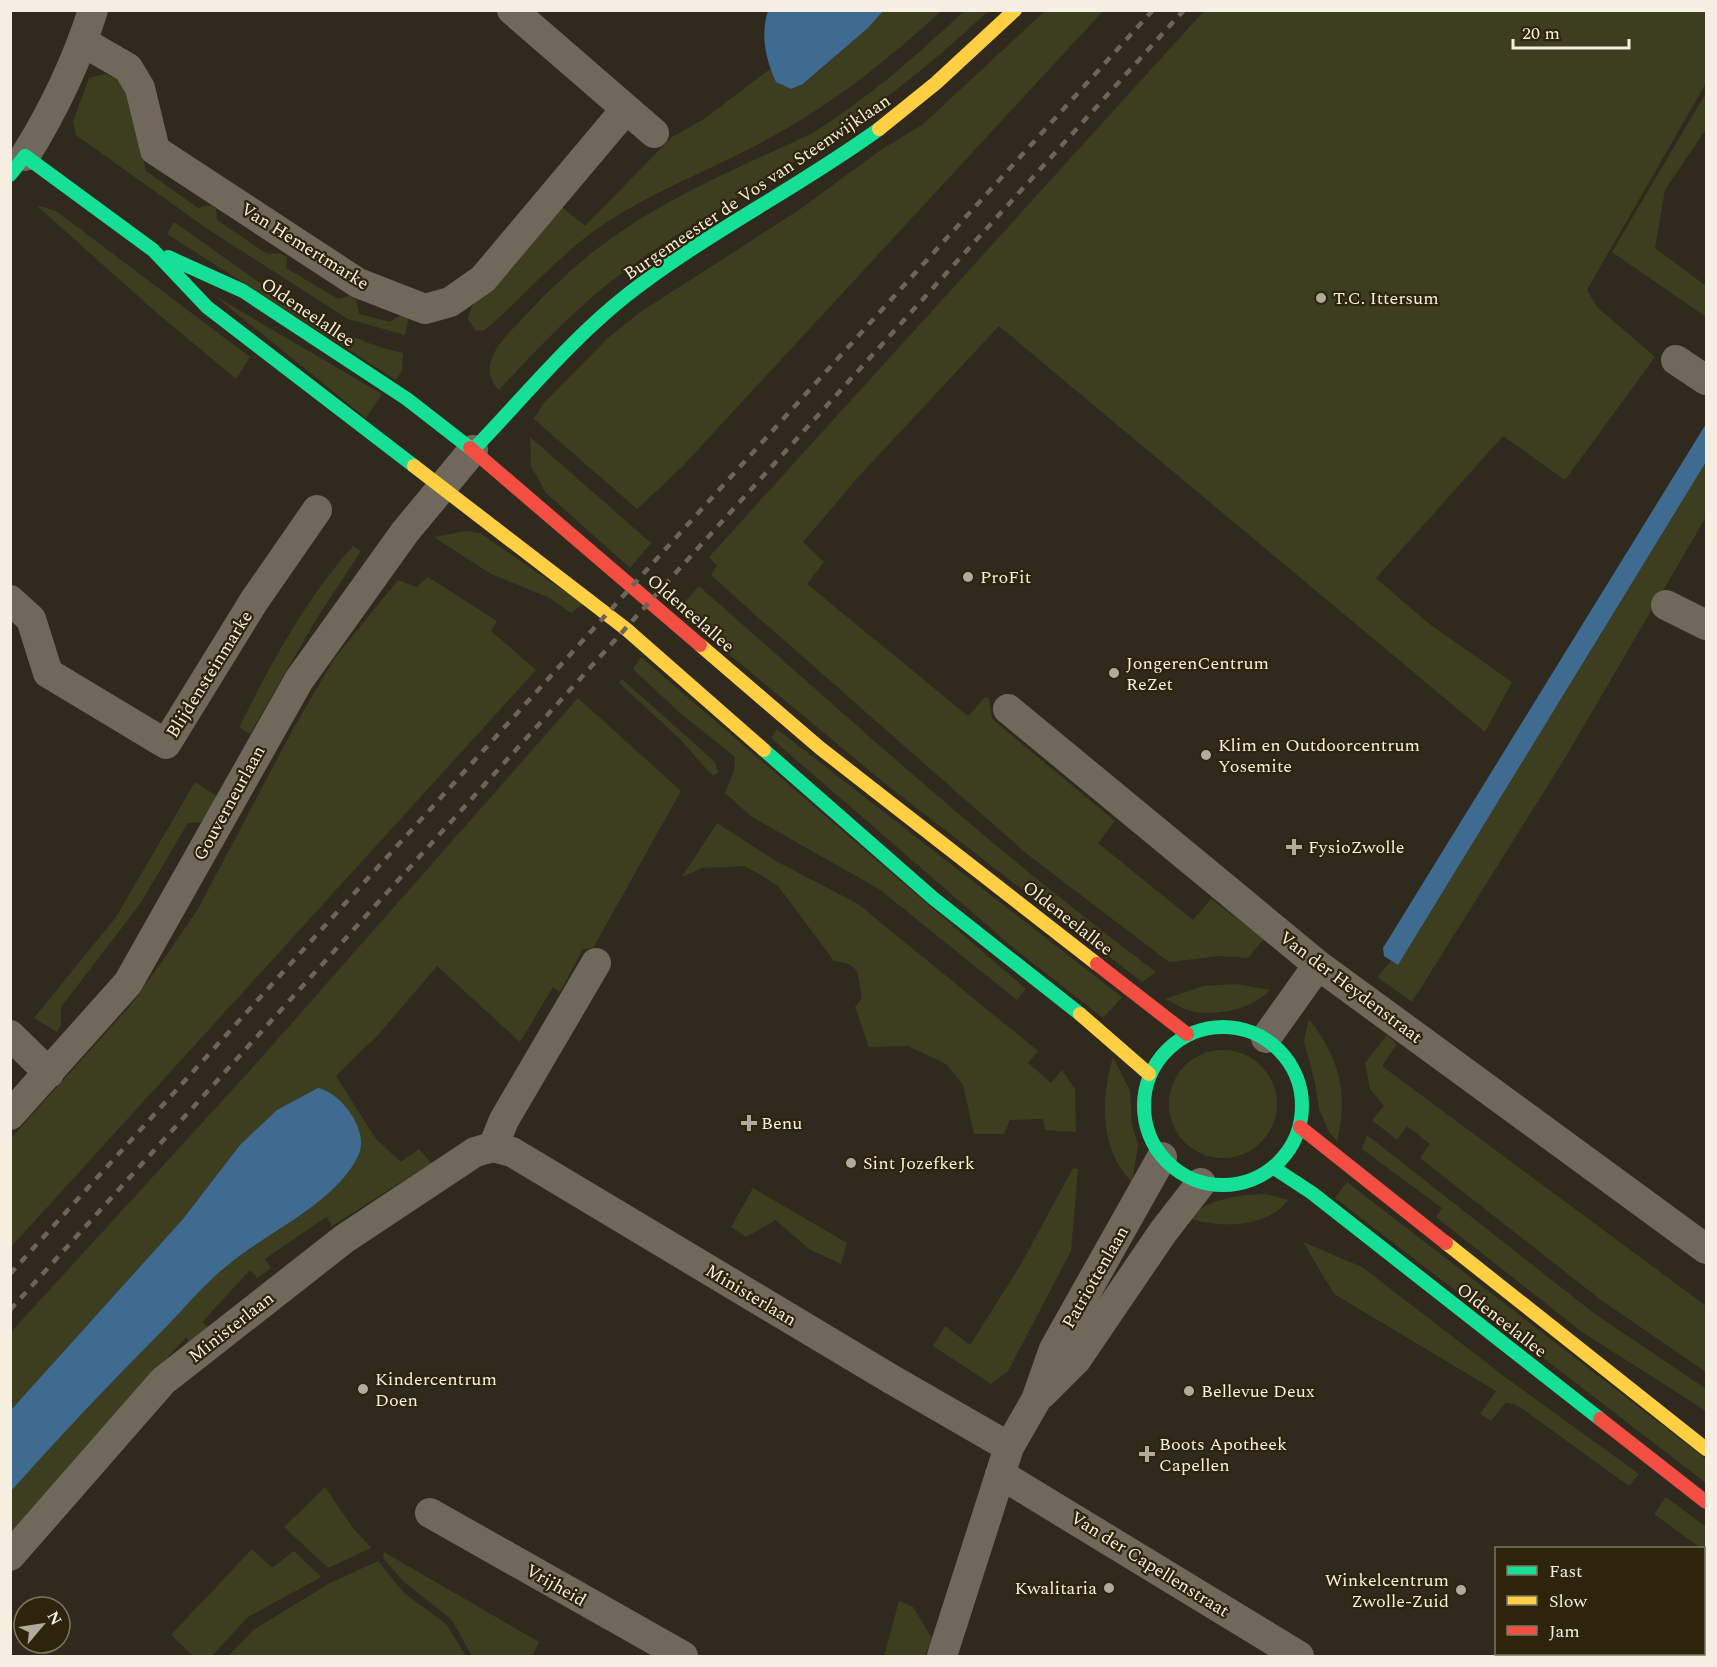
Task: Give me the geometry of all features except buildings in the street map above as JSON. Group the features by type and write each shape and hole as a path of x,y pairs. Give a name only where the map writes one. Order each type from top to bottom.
{"street":[{"path":"18,165 44,126 83,42 93,10"},
{"name":"Burgemeester de Vos van Steenwijklaan","path":"473,450 512,410 540,376 626,296 670,265 793,189 892,120 938,85 1015,10"},
{"path":"529,15 654,133"},
{"name":"Van Hemertmarke","path":"83,42 128,68 140,88 155,150 358,283 425,309 450,302 483,279 626,109"},
{"name":"Oldeneelallee","path":"18,165 153,250 243,291 406,399 473,450 820,748 1187,1034"},
{"name":"Oldeneelallee","path":"153,250 207,307 626,629 933,898 1084,1017 1149,1074"},
{"path":"1676,360 1707,380"},
{"name":"Gouverneurlaan","path":"10,1115 128,983 299,680 405,532 473,450"},
{"name":"Blijdensteinmarke","path":"10,600 32,619 48,673 166,744 254,601 317,510"},
{"path":"1666,605 1707,625"},
{"name":"Van der Heydenstraat","path":"1008,709 1318,964 1707,1249"},
{"path":"493,1147 504,1120 596,963"},
{"path":"1266,1038 1318,964"},
{"path":"1213,1026 1241,1028 1266,1038 1290,1062 1302,1094 1300,1127 1290,1149 1274,1168 1252,1181 1227,1186 1201,1183 1179,1174 1162,1157 1150,1139 1144,1118 1143,1096 1149,1074 1164,1051 1187,1034 1213,1026"},
{"path":"10,1035 49,1073"},
{"name":"Oldeneelallee","path":"1300,1127 1707,1449"},
{"name":"Ministerlaan","path":"10,1556 163,1381 344,1239 475,1152 493,1147 512,1152 891,1379 1004,1460"},
{"name":"Patriottenlaan","path":"942,1656 1004,1460 1036,1400 1054,1349 1162,1157"},
{"name":"Oldeneelallee","path":"1274,1168 1312,1193 1707,1502"},
{"name":"Patriottenlaan","path":"1036,1400 1076,1360 1163,1232 1201,1183"},
{"name":"Van der Capellenstraat","path":"1004,1460 1299,1656"},
{"name":"Vrijheid","path":"430,1513 683,1656"}],"green space":[{"path":"965,10 988,11 937,57 856,119 771,177 672,238 614,279 569,318 499,390 492,380 490,371 494,353 500,344 543,297 593,252 665,204 811,134 891,76"},
{"path":"1046,10 1103,11 681,468 637,509 534,419 543,404 607,339 639,313 799,210 882,149 922,125"},
{"path":"883,11 941,11 872,70 798,122 745,151 638,203 588,235 485,330 476,331 468,319 481,293 508,261 562,207 585,226 672,137 704,119 770,69 776,82 791,89 804,84 868,28"},
{"name":"T.C. Ittersum","path":"1204,11 1706,11 1706,83 1587,290 1597,307 1655,357 1565,480 1503,436 1376,578 1428,623 1512,682 1485,732 999,326 860,475 803,542 824,562 807,584 968,716 985,697 989,698 992,718 998,724 1115,821 1098,843 1193,920 1211,899 1264,939 1248,958 1221,956 1169,962 1027,854 752,612 711,575 717,566 709,557"},
{"path":"105,74 116,78 130,93 146,171 198,208 210,205 216,209 217,220 267,254 279,253 287,257 286,268 338,299 350,296 356,299 359,314 390,322 403,313 409,316 405,335 348,319 209,230 76,135 73,122 89,78"},
{"path":"1706,93 1706,129 1665,190 1655,248 1706,286 1706,317 1612,252"},
{"path":"36,205 56,211 250,357 236,379 158,314"},
{"path":"174,222 255,280 313,316 342,332 403,353 402,371 396,380 167,234"},
{"path":"215,296 382,394 366,418"},
{"path":"530,437 651,543 630,568 546,493 531,466"},
{"path":"1706,462 1706,517 1565,758 1412,1002 1377,977 1391,961 1398,965"},
{"path":"466,531 480,533 583,604 571,613 550,598 491,574 434,537"},
{"path":"353,546 361,551 317,618 250,734 239,727 264,679 290,632 320,588"},
{"path":"428,577 497,621 491,631 536,670 11,1247 11,1138 130,1006 198,909 293,729 334,659 398,580 416,587"},
{"path":"699,586 867,735 981,832 1038,880 1156,972 1142,982 883,782 677,611"},
{"path":"641,657 1026,989 1017,1000 879,889 752,817 725,793 734,771 735,757 679,712 633,669"},
{"path":"622,679 715,762 718,772 714,776 680,739 619,683"},
{"path":"578,698 681,791 593,948 583,949 560,992 553,987 520,1042 437,966 378,1035 336,1076 376,1139 401,1162 419,1149 431,1163 332,1226 326,1217 265,1259 271,1268 257,1278 250,1270 202,1322 208,1327 191,1345 186,1337 21,1521 18,1537 11,1531 11,1491 86,1409 211,1280 228,1265 303,1213 338,1184 362,1146 240,1145 183,1219 11,1410 11,1332 255,1065"},
{"path":"777,729 1122,997 1103,1018 1010,945 771,738"},
{"path":"195,782 218,797 206,822 188,823 140,904 61,1007 61,1025 57,1032 34,1018 116,917"},
{"path":"717,823 776,861 858,904 1038,1051 1028,1063 1051,1083 1062,1070 1075,1089 1076,1132 1045,1130 1043,1119 1010,1120 1004,1134 974,1134 963,1085 946,1064 908,1046 869,1047 855,1007 862,998 857,972 843,962 834,961 778,886 744,866 702,868 682,877"},
{"path":"1236,984 1270,990 1263,997 1244,1007 1212,1013 1184,1009 1165,999 1203,986"},
{"path":"1309,1019 1328,1047 1339,1077 1342,1107 1337,1141 1329,1132 1319,1109 1304,1041"},
{"path":"1387,1035 1397,1044 1382,1066 1706,1306 1706,1372 1601,1300 1420,1158 1430,1144 1407,1126 1397,1140 1372,1120 1384,1106 1370,1089 1365,1063"},
{"path":"1223,1050 1244,1054 1261,1066 1273,1083 1277,1104 1273,1125 1261,1142 1244,1154 1223,1158 1202,1154 1185,1142 1173,1125 1169,1104 1173,1083 1185,1066 1202,1054"},
{"path":"1113,1057 1130,1091 1132,1125 1138,1145 1132,1182 1121,1169 1108,1139 1106,1089"},
{"path":"1367,1135 1595,1314 1706,1389 1706,1411 1582,1332 1436,1217 1442,1208 1362,1149"},
{"path":"1073,1168 1078,1169 1071,1251 1008,1371 991,1384 933,1346 945,1326 970,1345 1020,1266"},
{"path":"1347,1182 1706,1459 1706,1483 1335,1198"},
{"path":"753,1188 847,1243 841,1264 809,1249 776,1220 746,1237 731,1227"},
{"path":"1267,1194 1288,1200 1279,1210 1255,1221 1227,1224 1187,1218 1205,1206 1225,1199"},
{"path":"1303,1242 1362,1267 1509,1380 1639,1474 1629,1486 1520,1407 1506,1402 1491,1421 1480,1414 1496,1391 1334,1294"},
{"path":"325,1487 353,1528 371,1548 328,1568 284,1527"},
{"path":"1666,1497 1706,1527 1706,1552 1705,1547 1699,1547 1654,1514"},
{"path":"252,1549 272,1568 294,1551 321,1577 248,1617 212,1656 193,1656 171,1635"},
{"path":"384,1552 539,1642 532,1656 472,1656 451,1619 404,1582 383,1558"},
{"path":"378,1561 404,1593 446,1624 466,1656 228,1656 253,1630 330,1583"},
{"path":"899,1601 913,1607 932,1638 925,1656 884,1656"}],"water":[{"path":"768,10 883,11 868,28 803,84 791,89 776,82 769,65 764,38"},
{"path":"1706,424 1706,462 1398,965 1384,956 1383,948"},
{"path":"318,1088 336,1097 357,1124 361,1145 359,1154 349,1171 318,1202 244,1253 211,1280 86,1409 11,1491 11,1410 183,1219 240,1145 277,1110"}],"railway":[{"path":"10,1274 1153,10"},
{"path":"10,1310 1184,10"}],"traffic: fast":[{"path":"473,450 566,350 627,295 688,251 817,171 879,129"},
{"path":"10,175 25,156 153,250 207,307 414,466"},
{"path":"168,257 243,291 407,399 470,448"},
{"path":"764,750 933,898 1080,1014"},
{"path":"1223,1027 1238,1028 1253,1033 1267,1040 1279,1050 1289,1062 1296,1076 1301,1091 1302,1106 1301,1121 1296,1136 1289,1150 1279,1162 1267,1172 1253,1179 1238,1184 1223,1185 1208,1184 1193,1179 1179,1172 1167,1162 1157,1150 1150,1136 1145,1121 1144,1106 1145,1091 1150,1076 1157,1062 1167,1050 1179,1040 1193,1033 1208,1028 1223,1027"},
{"path":"1274,1168 1312,1193 1600,1419"}],"traffic: slow":[{"path":"879,129 936,83 1015,10"},
{"path":"414,466 626,629 764,750"},
{"path":"700,645 820,748 1097,964"},
{"path":"1080,1014 1149,1074"},
{"path":"1446,1243 1706,1449"}],"traffic: jam":[{"path":"470,448 700,645"},
{"path":"1097,964 1187,1034"},
{"path":"1300,1127 1446,1243"},
{"path":"1600,1419 1706,1502"}],"place":[{"name":"T.C. Ittersum","path":"1321,298"},
{"name":"ProFit","path":"968,577"},
{"name":"JongerenCentrum ReZet","path":"1114,673"},
{"name":"Klim en Outdoorcentrum Yosemite","path":"1206,755"},
{"name":"FysioZwolle","path":"1294,847"},
{"name":"Benu","path":"749,1123"},
{"name":"Sint Jozefkerk","path":"851,1163"},
{"name":"Kindercentrum Doen","path":"363,1389"},
{"name":"Bellevue Deux","path":"1189,1391"},
{"name":"Boots Apotheek Capellen","path":"1147,1454"},
{"name":"Kwalitaria","path":"1109,1588"},
{"name":"Winkelcentrum Zwolle-Zuid","path":"1461,1590"}]}
